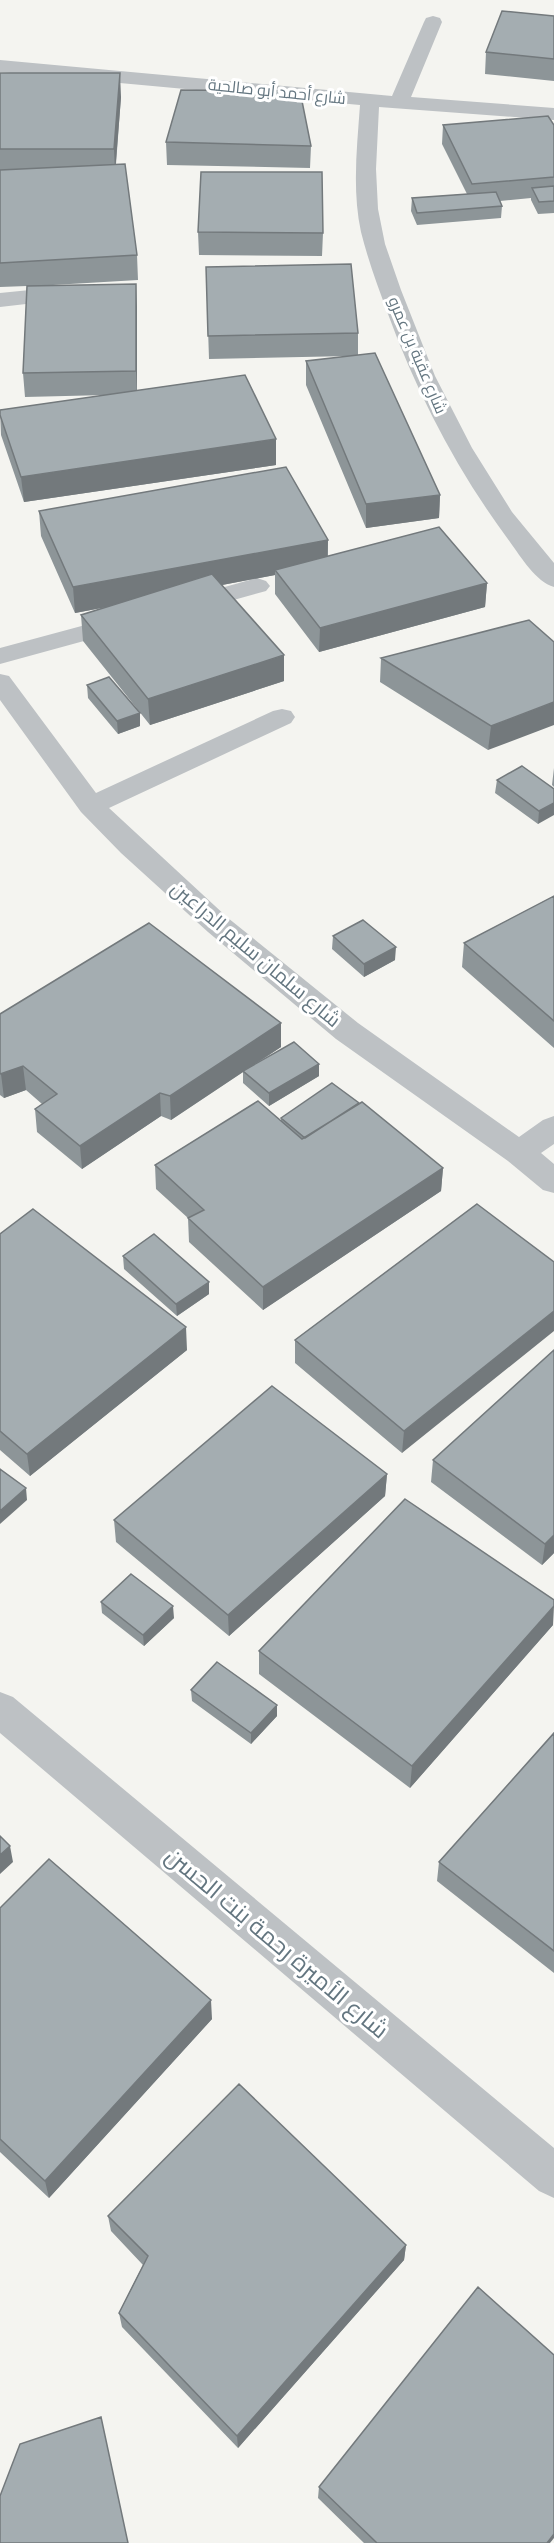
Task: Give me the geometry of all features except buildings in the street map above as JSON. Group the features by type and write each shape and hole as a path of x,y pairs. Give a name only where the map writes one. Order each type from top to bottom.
{"street":[{"path":"399,103 433,22"},
{"name":"شارع أحمد أبو صالحية","path":"0,66 399,103 554,114"},
{"name":"شارع عقبة بن عمرو","path":"370,100 366,159 368,210 386,278 411,349 448,429 492,502 554,579"},
{"path":"0,300 88,291"},
{"path":"0,656 257,586"},
{"name":"شارع سلمان سليم الدراعين","path":"0,682 91,806 130,846 218,925 347,1031 554,1180"},
{"path":"91,806 282,717"},
{"path":"519,1153 554,1128"},
{"name":"شارع الأميرة رحمة بنت الحسن","path":"0,1709 554,2176"}]}
